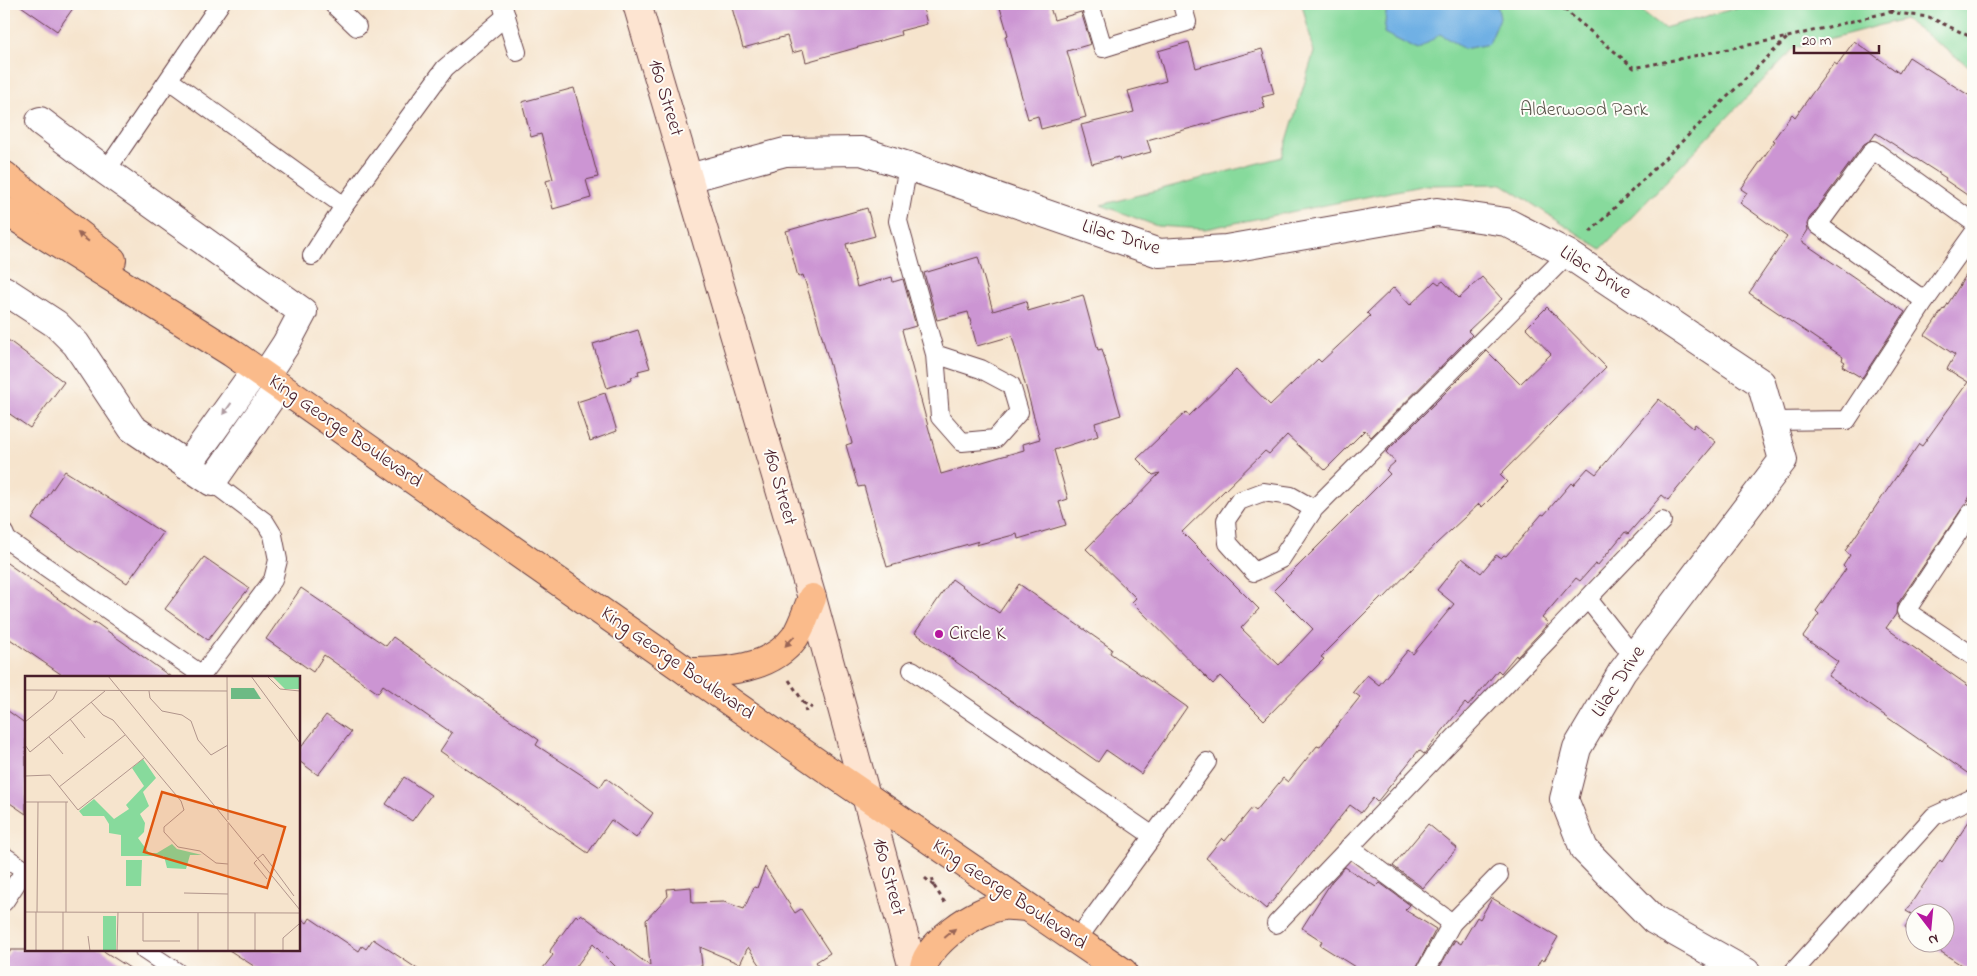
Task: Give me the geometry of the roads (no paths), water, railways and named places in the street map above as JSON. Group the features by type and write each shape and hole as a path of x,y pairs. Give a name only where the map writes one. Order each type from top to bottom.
{"main road":[{"name":"160 Street","path":"637,4 812,598 914,972"},
{"name":"King George Boulevard","path":"4,175 232,353"},
{"name":"King George Boulevard","path":"4,210 232,353 866,796 1123,972"},
{"path":"688,672 740,669 773,658 795,637 812,598"},
{"path":"923,972 923,968 935,946 958,926 978,914 1002,906 1026,907"}],"street":[{"path":"4,290 56,324 76,344 132,428 212,482 303,312 106,171 40,121"},
{"name":"Lilac Drive","path":"689,178 785,152 861,151 1158,254 1226,249 1437,212 1506,222 1568,254 1761,383 1783,460 1622,672 1577,748 1564,799 1584,849 1654,920 1746,972"},
{"path":"187,466 267,377"}],"lane":[{"path":"106,171 220,4"},
{"path":"333,4 357,27"},
{"path":"1090,4 1103,48 1188,22 1182,4"},
{"path":"312,256 344,206 444,68 504,10 517,52"},
{"path":"168,80 344,206"},
{"path":"1925,301 1818,225 1873,150 1973,222"},
{"path":"908,166 898,221 935,354 940,417 962,442 995,439 1018,412 1011,385 981,369 935,354"},
{"path":"1772,421 1847,420 1925,301 1973,234"},
{"path":"1314,509 1291,496 1263,492 1239,501 1226,520 1228,543 1254,572 1281,559 1314,509 1568,254"},
{"path":"4,533 7,540 202,675 273,580 278,560 273,535 264,522 212,482"},
{"path":"1973,514 1971,513 1906,611 1973,656"},
{"path":"1276,924 1662,521"},
{"path":"1588,599 1633,656"},
{"path":"912,670 1153,836"},
{"path":"1076,941 1207,762"},
{"path":"1793,972 1934,816 1973,798"},
{"path":"1349,847 1452,923"},
{"path":"4,856 25,869"},
{"path":"4,902 25,871"},
{"path":"1425,972 1452,923 1499,875"},
{"path":"146,951 177,972"}],"water":[{"path":"1387,4 1497,4 1500,18 1489,44 1464,49 1440,34 1418,50 1384,33"}],"place":[{"name":"Circle K","path":"939,634"}],"park label":[{"name":"Alderwood Park","path":"1584,110"}]}
